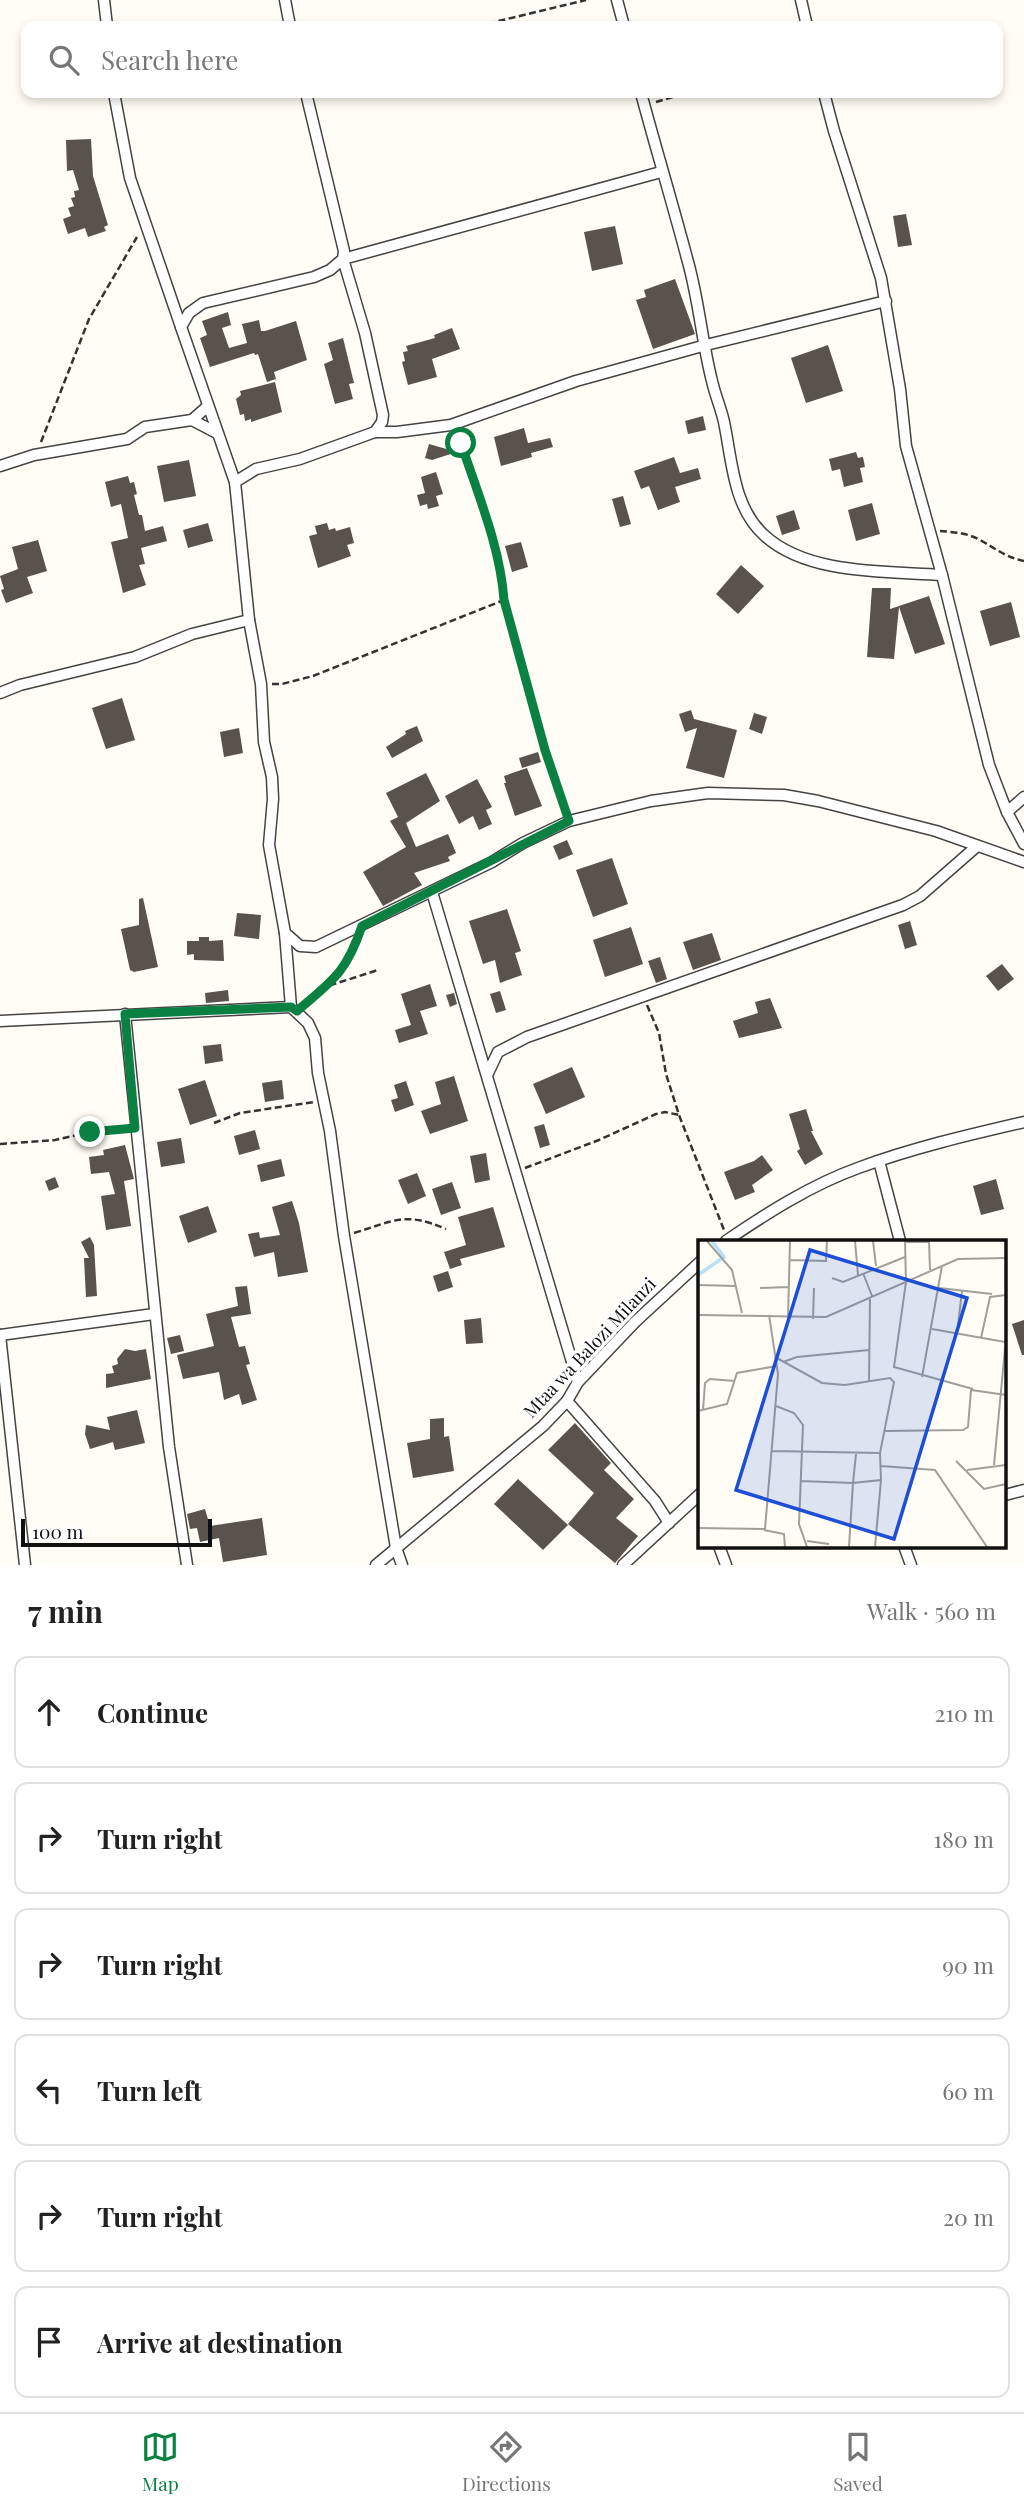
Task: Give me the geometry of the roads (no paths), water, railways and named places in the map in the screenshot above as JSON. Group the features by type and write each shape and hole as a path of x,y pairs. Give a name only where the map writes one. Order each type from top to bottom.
{"street":[{"path":"104,0 106,21"},
{"path":"285,0 289,21"},
{"path":"617,0 623,21"},
{"path":"801,0 806,21"},
{"path":"115,98 130,178 235,482 249,620 261,684 264,742 272,777 269,845 285,933 294,1009 308,1023 315,1038 318,1073 344,1236 402,1565"},
{"path":"307,98 383,415 375,432"},
{"path":"642,98 661,172 689,263 737,490 745,509 765,536 782,548 818,564 942,575"},
{"path":"825,98 886,301 906,446 942,575 989,765 1007,812 1024,844"},
{"path":"181,327 189,313 203,303 314,277 330,270 344,259 661,172"},
{"path":"235,482 256,469 300,459 375,432 451,425 576,381 706,345 886,301"},
{"path":"0,466 34,455 127,439 145,427 192,420 208,407"},
{"path":"192,420 217,433"},
{"path":"0,693 20,685 135,656 192,634 249,620"},
{"path":"285,933 300,946 316,947 432,892 569,821 652,801 708,793 784,795 818,801 936,831 1024,862"},
{"path":"1007,812 1024,797"},
{"path":"488,1073 498,1052 527,1037 903,905 920,896 976,847"},
{"path":"432,892 578,1382"},
{"path":"0,1021 294,1009"},
{"path":"125,1014 154,1314 169,1447 187,1565"},
{"path":"729,1240 806,1191 856,1168 1024,1122"},
{"path":"879,1161 900,1240"},
{"name":"Mtaa wa Balozi Milanzi","path":"376,1565 543,1426 567,1401 578,1382 635,1322 698,1264"},
{"path":"25,1565 0,1335 154,1314"},
{"path":"567,1401 655,1501 669,1523"},
{"path":"1006,1495 1024,1490"},
{"path":"622,1565 697,1501"},
{"path":"720,1548 726,1565"},
{"path":"905,1548 911,1565"}]}
